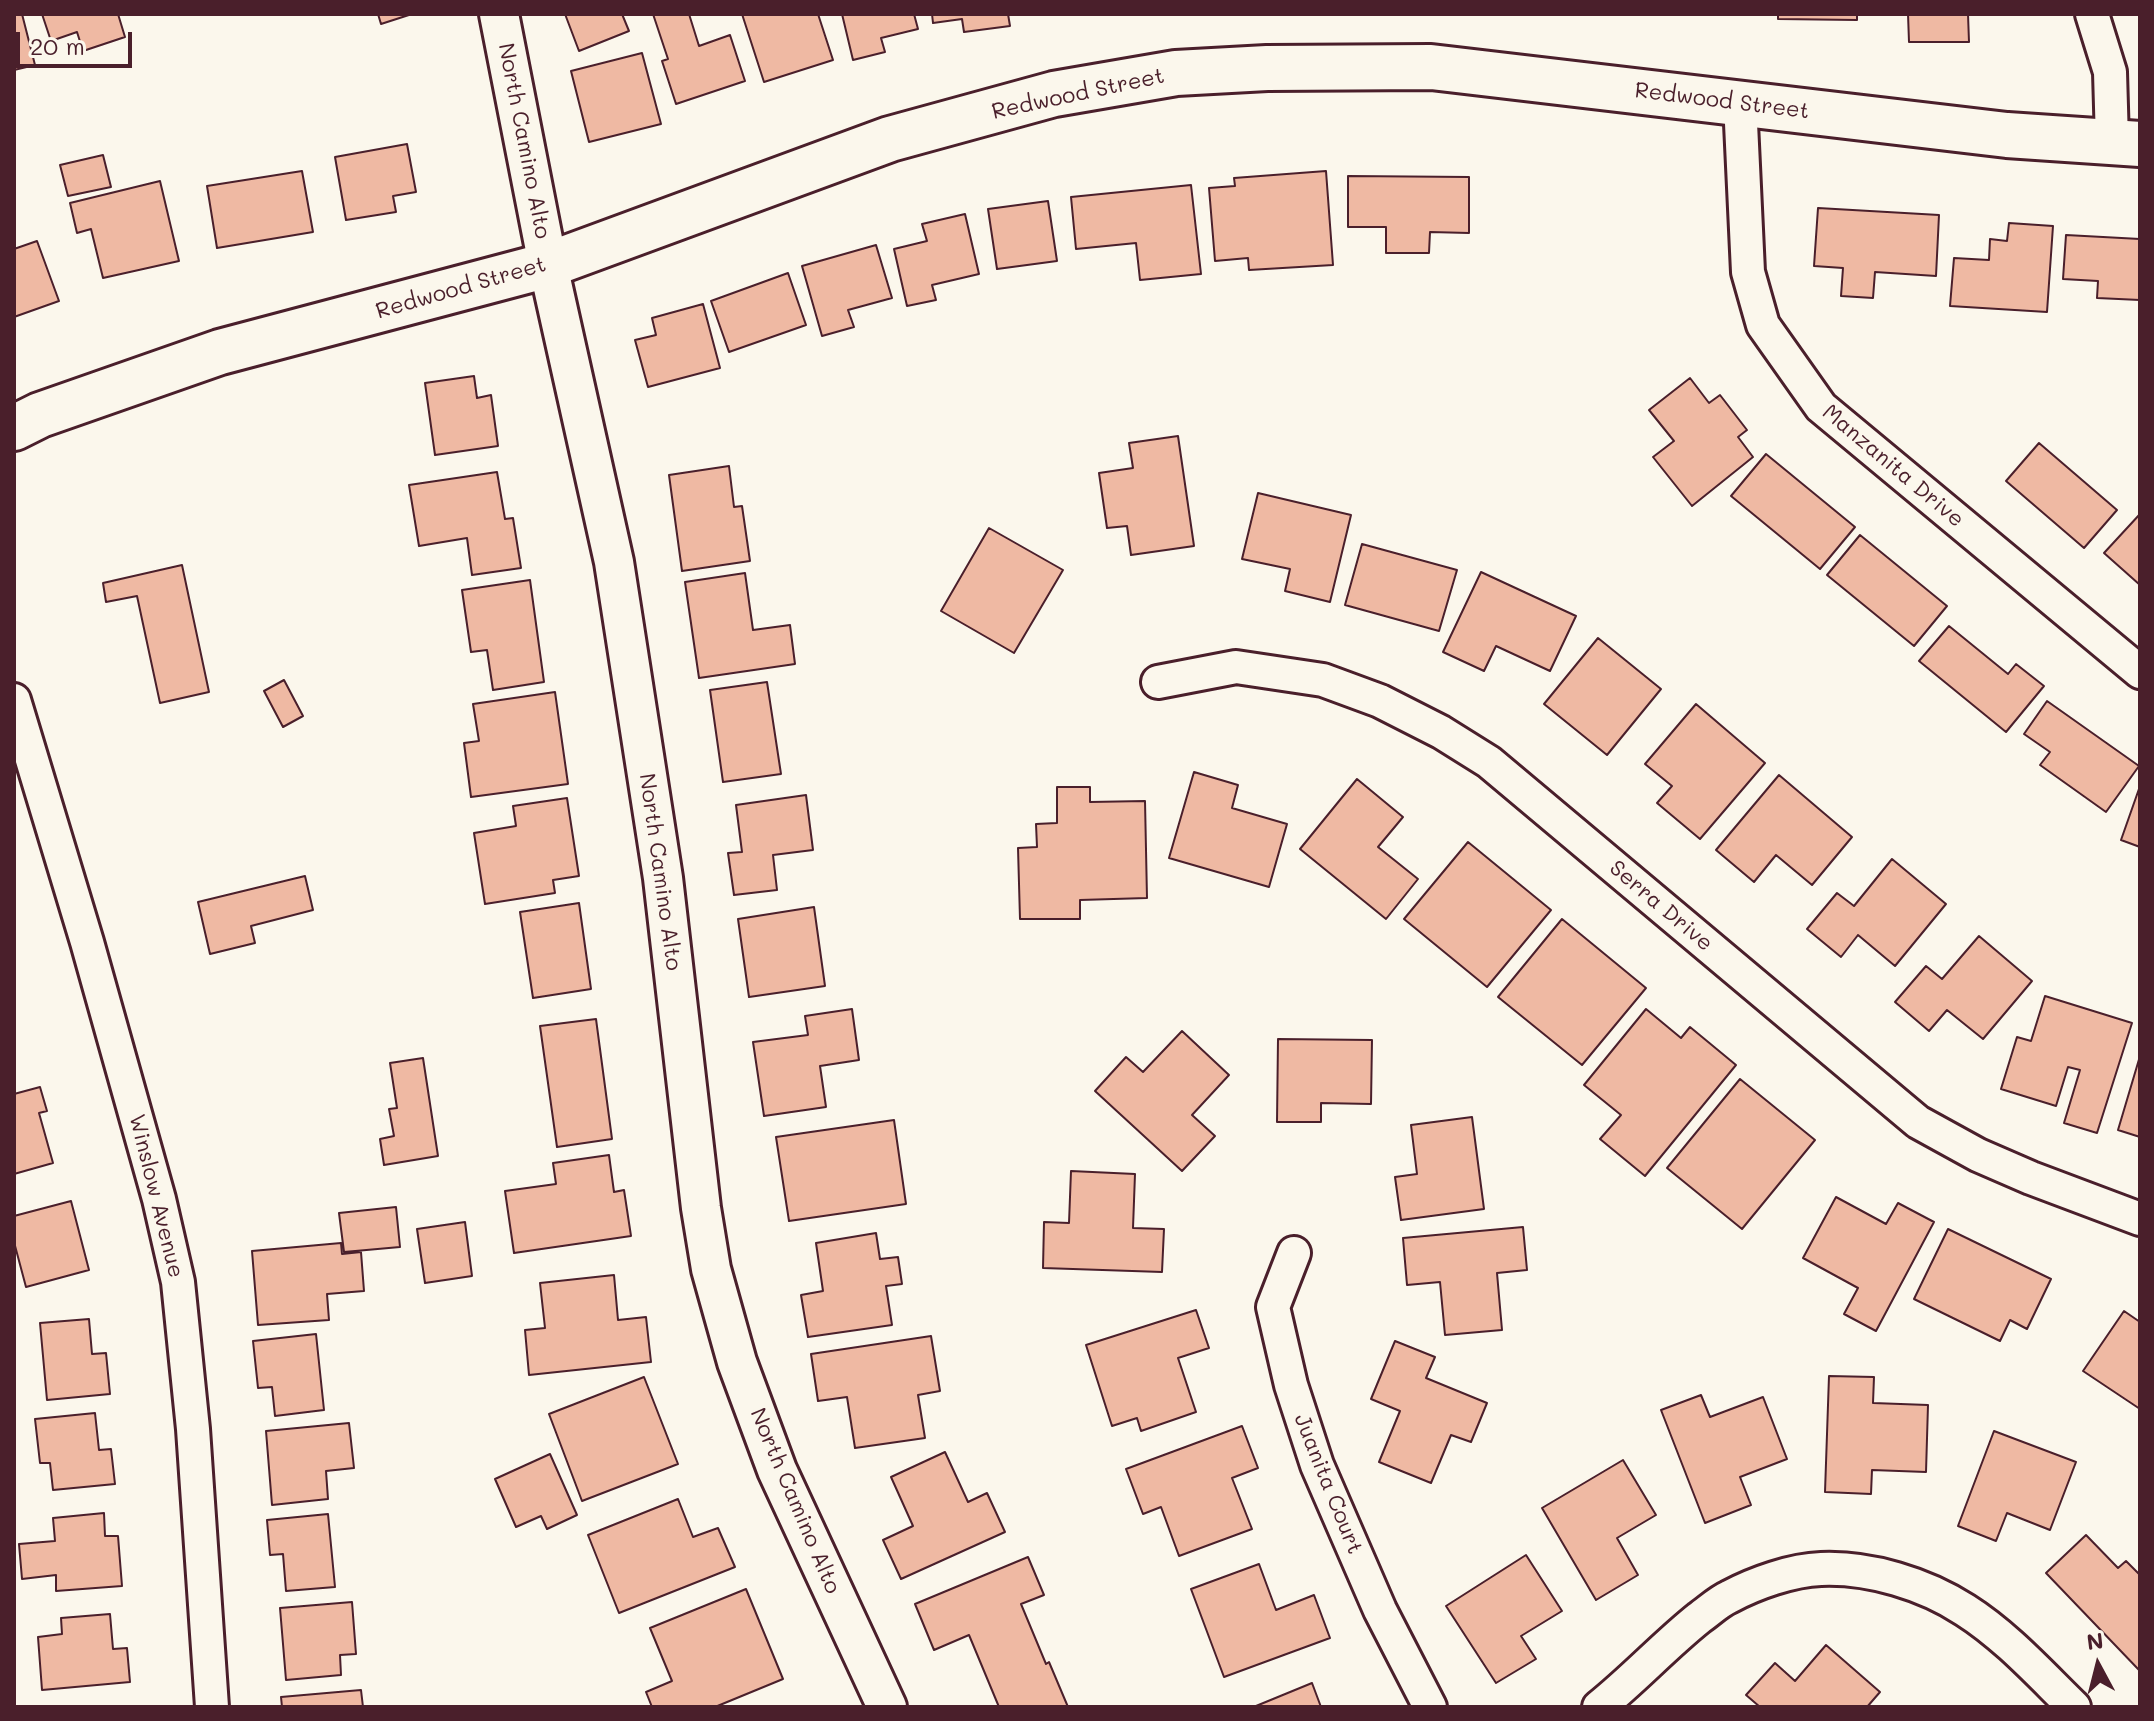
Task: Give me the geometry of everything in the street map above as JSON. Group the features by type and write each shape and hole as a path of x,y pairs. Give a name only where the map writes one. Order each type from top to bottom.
{"main road":[{"name":"Redwood Street","path":"14,428 40,415 220,352 548,265 890,139 1054,94 1176,73 1267,68 1431,67 2007,135 2126,143"}],"street":[{"name":"North Camino Alto","path":"499,14 548,265 614,562 663,878 701,1208 711,1269 737,1362 777,1470 887,1707"},
{"path":"2092,14 2110,72 2126,143"},
{"name":"Manzanita Drive","path":"1740,102 1748,272 1763,325 1821,407 2140,672"},
{"name":"Serra Drive","path":"1158,682 1236,667 1323,680 1380,701 1441,732 1489,762 1918,1122 1978,1155 2140,1219"},
{"name":"Winslow Avenue","path":"14,700 87,942 159,1199 178,1282 193,1429 212,1707"},
{"name":"Juanita Court","path":"1294,1253 1273,1307 1291,1385 1317,1465 1380,1610 1430,1707"},
{"path":"1599,1707 1675,1637 1727,1597 1773,1578 1821,1569 1873,1573 1925,1588 1966,1611 2004,1641 2074,1707"}],"building":[{"path":"14,14 22,14 35,65 14,70"},
{"path":"42,14 118,14 125,37 83,51 77,32 51,41"},
{"path":"378,14 412,14 381,24"},
{"path":"565,14 622,14 629,31 579,51"},
{"path":"653,14 689,14 699,46 730,35 745,81 676,104 662,61 668,59"},
{"path":"742,14 818,14 833,60 764,82"},
{"path":"842,14 914,14 918,29 881,38 885,52 853,60"},
{"path":"932,14 1008,14 1010,26 964,32 962,19 933,23"},
{"path":"1778,14 1857,14 1857,20 1778,19"},
{"path":"1908,14 1968,14 1969,42 1909,42"},
{"path":"642,53 661,124 589,142 571,71"},
{"path":"407,144 416,192 393,196 396,212 346,220 335,157"},
{"path":"103,155 111,187 68,196 60,165"},
{"path":"302,171 313,232 217,248 207,186"},
{"path":"1326,171 1333,265 1249,270 1248,258 1215,261 1209,188 1235,186 1234,178"},
{"path":"1348,176 1469,177 1469,233 1430,232 1429,253 1386,253 1386,227 1348,227"},
{"path":"160,181 179,261 103,278 91,229 77,233 70,203"},
{"path":"1191,185 1201,274 1140,280 1136,243 1076,249 1071,197"},
{"path":"1048,201 1057,261 997,269 988,209"},
{"path":"1818,208 1939,215 1936,276 1875,272 1873,298 1841,296 1843,268 1814,266"},
{"path":"965,214 979,274 932,285 936,300 907,306 894,249 927,241 922,224"},
{"path":"2009,223 2053,226 2047,312 1950,306 1954,258 1989,260 1990,239 2007,241"},
{"path":"2066,235 2140,239 2140,300 2097,298 2098,281 2063,279"},
{"path":"37,241 59,301 14,317 14,249"},
{"path":"876,245 892,298 848,310 854,327 822,336 802,266"},
{"path":"788,273 806,325 729,352 711,301"},
{"path":"703,304 720,368 648,387 635,340 656,335 652,318"},
{"path":"474,376 477,398 491,395 498,446 435,455 425,383"},
{"path":"1690,378 1709,403 1720,395 1747,430 1738,437 1753,457 1692,506 1653,457 1674,441 1649,410"},
{"path":"1178,436 1194,546 1131,555 1127,526 1107,528 1099,473 1133,468 1129,443"},
{"path":"2039,443 2117,510 2084,548 2006,481"},
{"path":"1766,454 1855,527 1820,569 1731,496"},
{"path":"729,466 734,507 742,506 750,561 682,571 669,475"},
{"path":"497,472 505,519 513,518 521,568 472,575 467,538 419,546 409,485"},
{"path":"1258,493 1351,515 1330,602 1285,591 1290,569 1242,559"},
{"path":"2140,514 2140,585 2104,553"},
{"path":"989,528 1063,570 1014,653 941,611"},
{"path":"1860,535 1947,606 1914,646 1827,575"},
{"path":"1362,544 1457,570 1439,631 1345,605"},
{"path":"182,565 209,692 160,703 137,596 106,602 103,583"},
{"path":"1481,572 1576,616 1550,671 1496,646 1484,671 1443,652"},
{"path":"745,573 753,630 790,625 795,664 699,678 685,582"},
{"path":"530,580 544,682 493,690 487,650 471,652 462,590"},
{"path":"1949,626 2008,674 2016,664 2044,686 2006,732 1919,661"},
{"path":"1598,638 1661,689 1607,755 1544,704"},
{"path":"284,680 303,716 283,727 264,691"},
{"path":"767,682 781,774 723,782 710,690"},
{"path":"555,692 568,784 471,797 464,743 479,741 473,704"},
{"path":"2047,701 2139,766 2106,812 2040,765 2050,752 2024,734"},
{"path":"1696,704 1765,763 1700,839 1657,803 1672,786 1645,764"},
{"path":"1194,772 1238,785 1232,808 1287,824 1269,887 1169,858"},
{"path":"1779,775 1852,837 1812,885 1776,855 1754,882 1716,850"},
{"path":"1357,779 1403,817 1378,847 1418,879 1386,919 1300,849"},
{"path":"2140,786 2140,847 2121,840"},
{"path":"1057,787 1090,787 1090,802 1145,801 1147,898 1080,900 1080,919 1020,919 1018,848 1037,847 1036,824 1057,823"},
{"path":"806,795 813,850 773,855 777,890 734,895 728,853 742,852 736,805"},
{"path":"567,798 579,876 553,880 555,893 485,904 474,833 516,826 513,806"},
{"path":"1468,842 1551,910 1487,987 1404,919"},
{"path":"1892,859 1946,904 1895,966 1858,935 1841,957 1807,929 1837,893 1854,906"},
{"path":"305,876 313,910 251,926 255,943 210,954 198,902"},
{"path":"579,903 591,989 533,998 520,912"},
{"path":"814,907 825,986 749,997 738,919"},
{"path":"1562,919 1646,988 1582,1065 1498,997"},
{"path":"1979,936 2032,981 1983,1039 1947,1010 1929,1031 1895,1002 1926,966 1942,979"},
{"path":"2045,996 2132,1023 2097,1133 2064,1123 2080,1070 2068,1067 2056,1106 2001,1089 2017,1037 2031,1041"},
{"path":"852,1009 859,1060 820,1066 826,1107 764,1116 753,1042 808,1035 805,1016"},
{"path":"1646,1009 1681,1038 1690,1027 1736,1065 1645,1176 1600,1139 1621,1115 1584,1085"},
{"path":"596,1019 612,1139 557,1147 540,1026"},
{"path":"1182,1031 1229,1075 1192,1115 1215,1136 1182,1171 1095,1091 1126,1057 1143,1072"},
{"path":"1278,1039 1372,1040 1371,1104 1321,1103 1321,1122 1277,1122"},
{"path":"2140,1056 2140,1137 2118,1130"},
{"path":"423,1058 438,1156 384,1165 380,1139 394,1136 389,1109 397,1108 390,1063"},
{"path":"1740,1079 1815,1140 1742,1229 1667,1168"},
{"path":"40,1087 47,1111 39,1113 53,1163 14,1174 14,1094"},
{"path":"1472,1117 1484,1209 1401,1220 1395,1177 1417,1174 1411,1125"},
{"path":"894,1120 906,1204 789,1221 776,1137"},
{"path":"609,1155 614,1192 624,1190 631,1236 514,1253 505,1191 556,1184 553,1163"},
{"path":"1071,1171 1135,1174 1133,1228 1164,1229 1162,1272 1043,1268 1044,1222 1069,1223"},
{"path":"1836,1197 1886,1224 1898,1203 1934,1222 1876,1331 1844,1314 1858,1288 1803,1258"},
{"path":"71,1201 89,1270 26,1287 14,1242 14,1216"},
{"path":"396,1207 400,1247 344,1252 339,1213"},
{"path":"465,1222 472,1276 425,1283 417,1229"},
{"path":"1523,1227 1527,1270 1497,1273 1502,1330 1445,1335 1440,1282 1407,1285 1403,1238"},
{"path":"1948,1229 2051,1279 2027,1329 2010,1320 2000,1341 1914,1299"},
{"path":"876,1233 880,1259 898,1257 902,1284 886,1286 892,1325 808,1337 801,1295 823,1291 816,1243"},
{"path":"341,1243 342,1254 361,1252 364,1291 327,1294 329,1320 258,1325 252,1251"},
{"path":"614,1275 618,1320 646,1317 651,1362 529,1375 525,1330 545,1328 540,1283"},
{"path":"1196,1310 1209,1348 1178,1358 1196,1412 1141,1431 1137,1418 1112,1426 1086,1345"},
{"path":"2124,1311 2140,1322 2140,1409 2083,1371"},
{"path":"89,1319 92,1354 106,1353 110,1394 47,1400 40,1323"},
{"path":"316,1334 324,1410 275,1416 272,1387 258,1388 253,1341"},
{"path":"931,1336 940,1391 918,1395 925,1438 855,1448 847,1397 818,1401 811,1354"},
{"path":"1395,1341 1435,1357 1426,1378 1487,1403 1471,1442 1451,1435 1431,1483 1379,1462 1400,1411 1371,1399"},
{"path":"1829,1376 1874,1377 1873,1403 1928,1405 1926,1472 1872,1470 1871,1494 1825,1492"},
{"path":"644,1377 678,1464 582,1501 549,1414"},
{"path":"1701,1395 1710,1417 1763,1397 1787,1459 1740,1477 1751,1505 1705,1523 1661,1410"},
{"path":"95,1413 99,1450 111,1449 115,1484 53,1490 50,1463 40,1463 35,1419"},
{"path":"349,1423 354,1468 326,1471 328,1499 272,1505 266,1431"},
{"path":"1242,1426 1258,1468 1232,1478 1252,1529 1179,1556 1161,1507 1143,1514 1126,1469"},
{"path":"1994,1431 2076,1462 2050,1530 2007,1513 1996,1541 1958,1526"},
{"path":"945,1452 968,1502 987,1493 1005,1532 901,1579 883,1540 913,1526 891,1477"},
{"path":"550,1454 577,1515 547,1529 541,1516 516,1527 495,1479"},
{"path":"1623,1460 1656,1515 1617,1538 1638,1575 1596,1600 1542,1508"},
{"path":"678,1499 693,1537 718,1528 735,1567 619,1613 588,1535"},
{"path":"104,1513 105,1536 118,1536 122,1586 56,1591 56,1575 22,1579 19,1544 55,1541 53,1518"},
{"path":"328,1514 335,1587 286,1591 283,1554 270,1555 267,1520"},
{"path":"2086,1535 2118,1568 2126,1561 2140,1575 2139,1670 2046,1573"},
{"path":"1526,1555 1562,1611 1521,1636 1536,1659 1496,1683 1446,1606"},
{"path":"1028,1557 1044,1595 1021,1604 1068,1707 999,1707 969,1635 934,1650 915,1604"},
{"path":"1259,1564 1276,1610 1314,1595 1330,1638 1224,1677 1191,1589"},
{"path":"746,1589 783,1679 715,1707 652,1707 646,1692 672,1681 650,1628"},
{"path":"352,1602 356,1654 340,1655 341,1675 286,1680 280,1608"},
{"path":"110,1614 113,1649 127,1648 130,1682 42,1690 38,1637 62,1634 61,1618"},
{"path":"1826,1645 1880,1692 1867,1707 1760,1707 1746,1695 1775,1663 1795,1681"},
{"path":"1312,1683 1321,1707 1256,1706"},
{"path":"361,1690 363,1707 282,1707 281,1697"}]}
